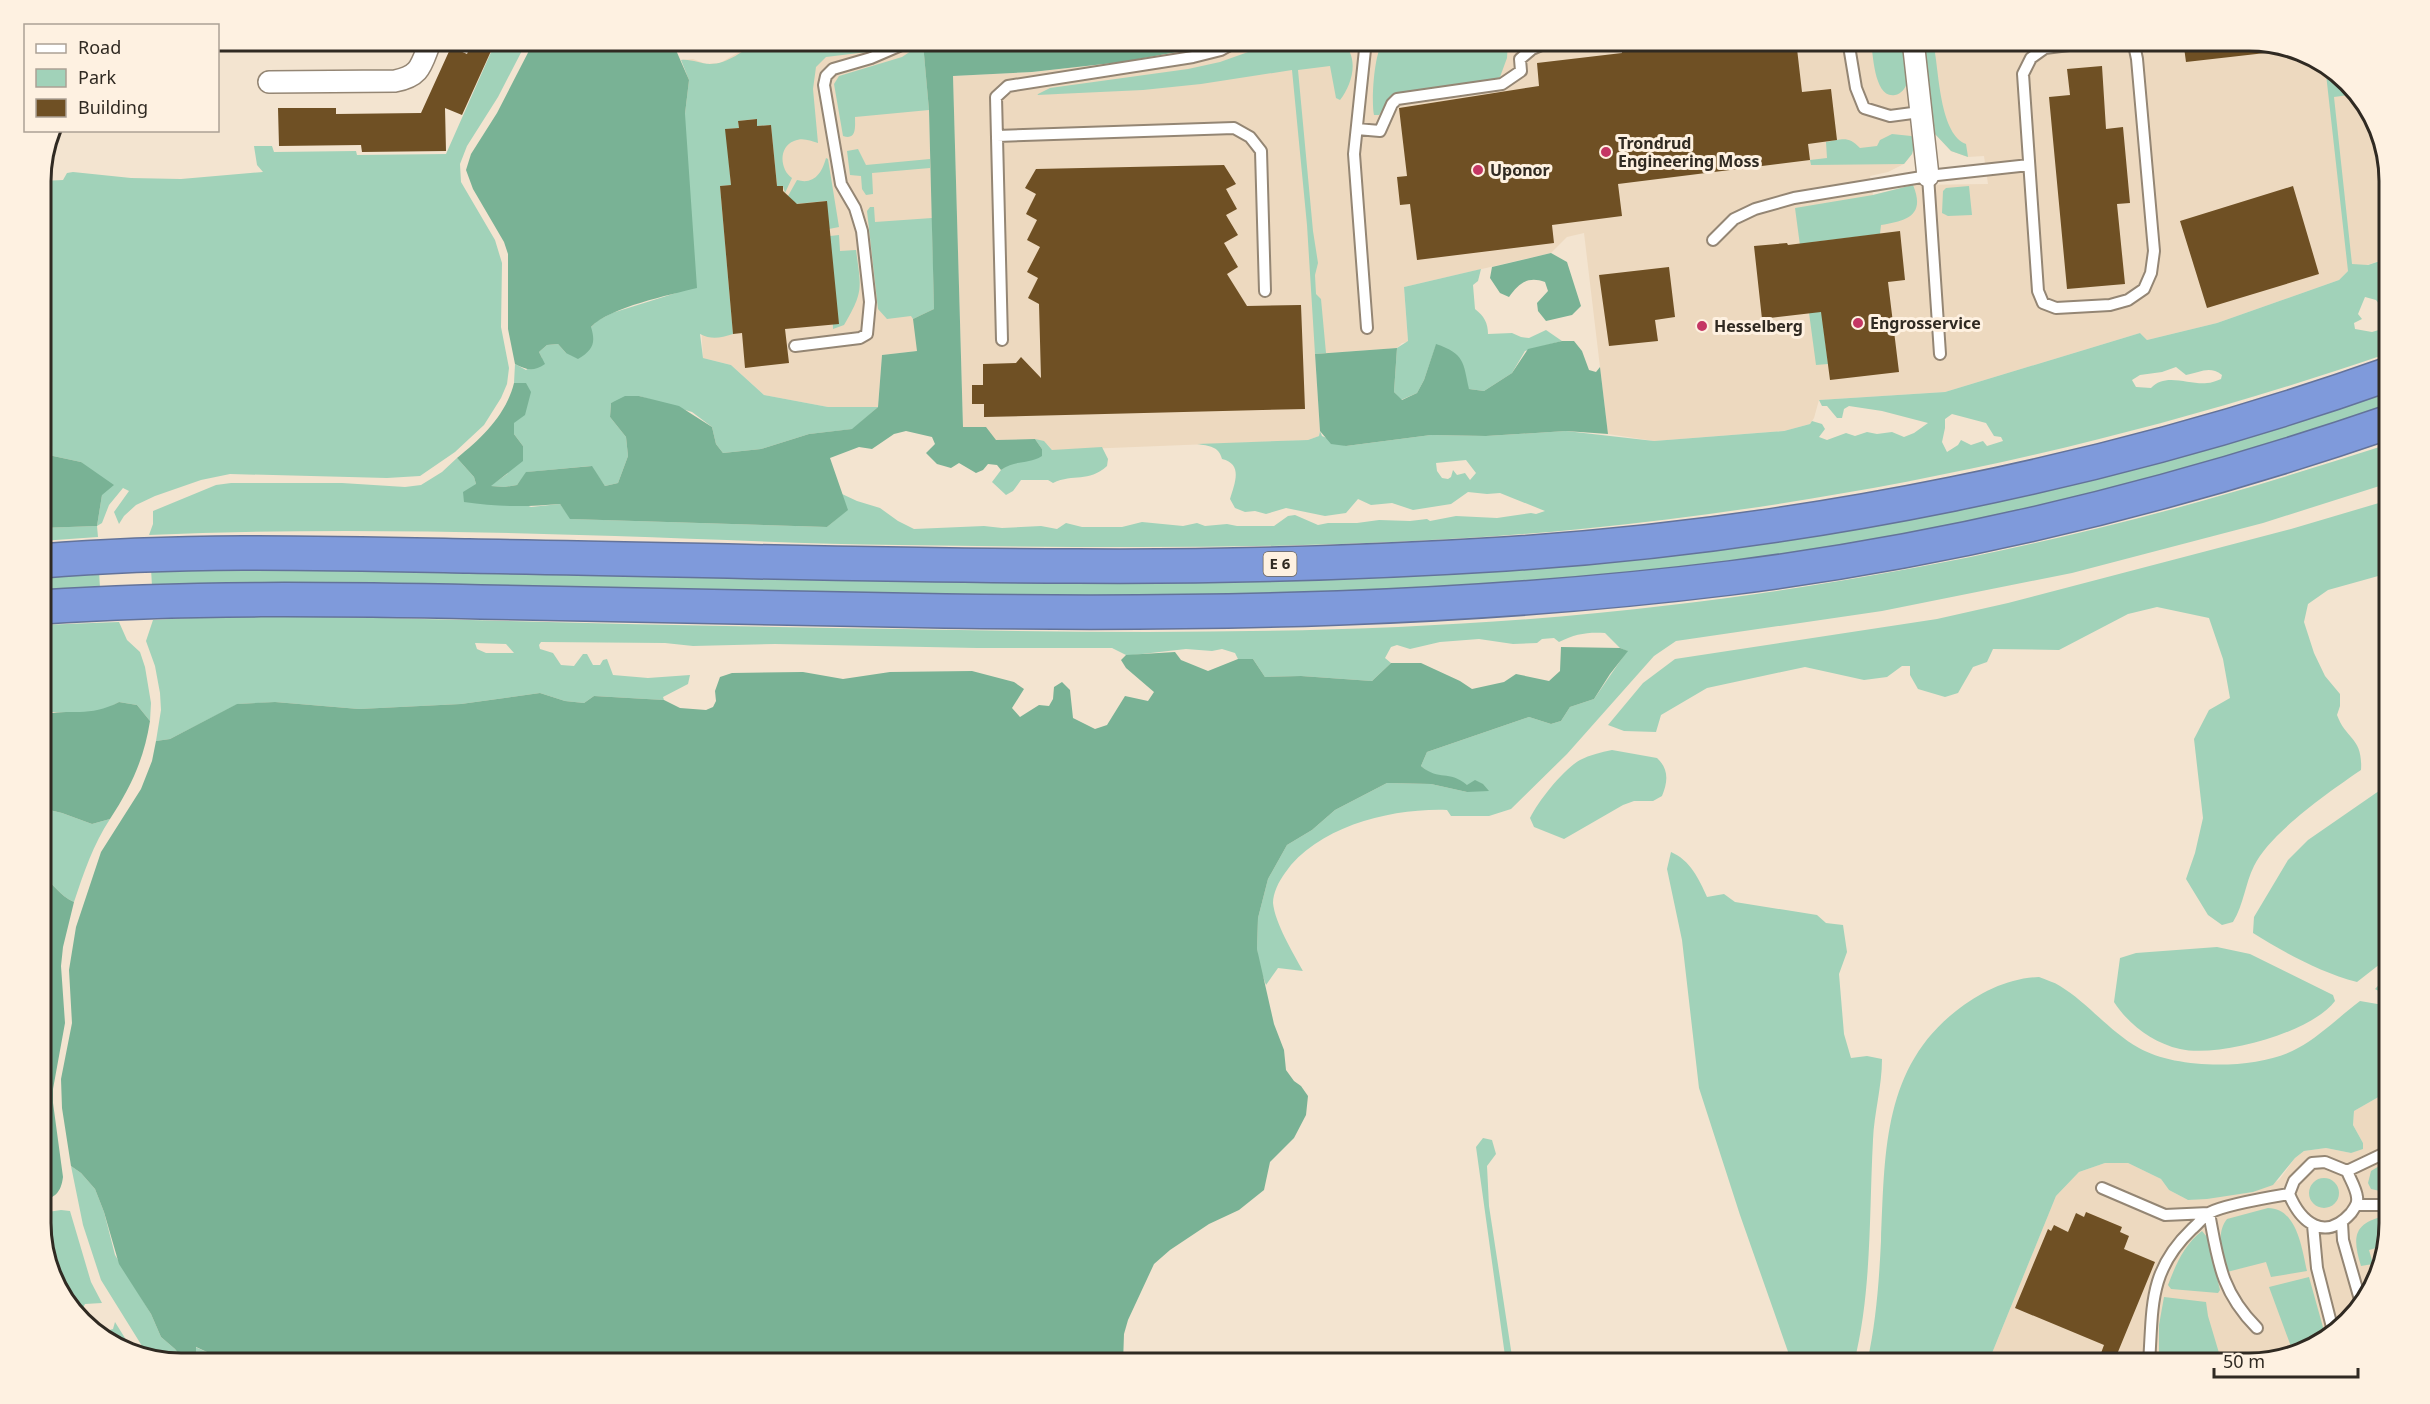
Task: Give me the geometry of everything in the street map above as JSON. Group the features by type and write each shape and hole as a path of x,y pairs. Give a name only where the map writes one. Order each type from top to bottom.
{"highway":[{"name":"E 6","path":"51,560 150,555 346,553 1087,566 1325,564 1510,554 1664,539 1802,521 1965,491 2159,445 2261,416 2379,377"},
{"path":"51,606 152,601 394,600 939,611 1150,612 1379,607 1585,594 1731,578 1958,540 2189,485 2379,425"}],"street":[{"path":"269,82 395,81 416,74 426,51"},
{"path":"1913,51 1928,176"}],"lane":[{"path":"795,346 860,338 867,334 870,319 862,231 855,208 841,184 824,85 826,76 833,69 888,51"},
{"path":"1002,340 996,97 1008,86 1193,57 1217,51"},
{"path":"1365,51 1354,154 1367,328"},
{"path":"1357,129 1380,131 1392,104 1397,99 1502,84 1521,71 1520,59 1530,51"},
{"path":"1850,51 1856,88 1864,108 1890,116 1920,112"},
{"path":"2041,51 2031,58 2023,74 2038,291 2043,303 2056,308 2110,304 2128,300 2144,289 2151,273 2154,251 2135,51"},
{"path":"997,136 1207,128 1234,128 1242,132 1250,137 1261,151 1264,291"},
{"path":"1713,240 1734,219 1755,209 1794,198 1928,176 2029,165"},
{"path":"1928,176 1940,354"},
{"path":"2347,1171 2379,1156"},
{"path":"2325,1162 2347,1171 2357,1195 2357,1205 2342,1223 2329,1228 2313,1225 2303,1218 2295,1208 2289,1194 2294,1181 2312,1163 2325,1162"},
{"path":"2102,1188 2165,1215 2209,1213 2289,1194"},
{"path":"2357,1205 2379,1204"},
{"path":"2209,1213 2224,1280 2239,1310 2257,1328"},
{"path":"2150,1353 2153,1303 2162,1269 2179,1242 2209,1213"},
{"path":"2342,1223 2343,1240 2358,1293"},
{"path":"2313,1225 2317,1268 2331,1323"}],"shaded area":[{"path":"741,51 924,51 929,110 934,309 917,351 882,355 878,407 828,407 764,395 731,365 703,358 686,69 681,60 693,59 706,64 720,63"},
{"path":"1183,51 1906,51 1916,139 1912,154 1904,164 1888,172 1870,176 1873,195 1913,185 1988,184 1984,156 1968,157 1951,151 1935,134 1925,51 2266,52 2299,61 2328,78 2352,102 2366,124 2372,139 2379,173 2379,261 2348,271 2339,280 2217,323 2147,340 2140,333 1945,392 1819,400 1810,424 1784,431 1654,441 1608,434 1584,233 1567,237 1551,253 1404,287 1408,342 1402,343 1397,348 1315,354 1320,431 1319,436 1308,440 1052,450 1048,445 1035,439 996,440 963,427 953,76 1032,72 1122,62"},
{"path":"2379,1097 2378,1240 2375,1256 2362,1288 2341,1315 2314,1336 2282,1349 2249,1353 1992,1353 2056,1196 2079,1172 2105,1163 2128,1163 2161,1179 2169,1190 2188,1200 2253,1192 2279,1180 2295,1158 2304,1151 2326,1148 2351,1153 2363,1143 2353,1125 2354,1111"}],"green space":[{"path":"492,51 522,51 498,97 467,146 460,164 461,182 495,240 502,263 501,327 509,368 507,384 501,398 484,425 455,452 420,476 387,478 230,474 201,480 155,496 136,505 119,524 114,512 129,491 123,488 109,505 102,523 97,526 102,495 81,462 51,455 51,181 63,180 67,173 73,172 131,178 181,179 263,172 257,165 254,146 272,146 274,152 356,151 357,155 446,154"},
{"path":"529,51 676,51 689,80 685,114 697,288 641,303 612,313 600,320 591,327 592,346 578,359 566,353 558,344 547,345 539,352 545,364 537,368 523,368 515,364 508,329 508,254 504,242 473,189 466,170 471,154 497,113"},
{"path":"743,51 870,51 826,57 816,67 813,89 818,143 800,139 785,148 783,164 792,178 785,193 783,186 777,186 771,125 757,126 756,119 738,121 739,128 726,129 731,185 720,186 733,334 716,338 700,334 703,358 731,365 764,395 828,407 878,407 853,429 809,434 761,449 723,453 716,444 712,427 692,412 639,396 611,403 610,417 626,437 628,456 618,483 605,486 591,466 527,472 517,485 490,486 507,474 523,446 514,434 514,422 526,383 514,383 515,364 526,370 542,358 539,352 547,345 558,344 566,353 597,321 612,313 676,293 685,114 689,80 681,60 706,64 723,62"},
{"path":"911,51 924,51 929,110 855,117 853,135 843,136 834,84 839,76 902,57"},
{"path":"924,51 1177,51 1122,62 1032,72 953,76 963,427 986,427 996,440 1035,439 1042,449 1042,456 1012,464 1001,470 997,465 988,464 976,473 959,463 951,468 937,464 926,453 935,444 932,437 906,431 894,434 872,449 859,447 830,458 848,510 827,527 570,519 560,504 512,506 464,502 463,492 476,484 474,477 457,458 499,416 514,383 526,383 531,392 525,415 514,423 514,434 523,446 523,461 491,486 517,485 526,472 592,466 605,486 618,483 628,456 626,437 610,417 611,403 625,396 639,396 679,406 712,427 716,444 723,453 761,449 809,434 852,429 878,407 882,355 917,351 913,319 934,309 929,110"},
{"path":"1251,51 1349,51 1351,54 1351,78 1340,100 1336,98 1330,66 1298,70 1318,263 1315,275 1316,294 1321,299 1326,353 1315,354 1307,225 1292,70 1143,90 1036,95 1050,88 1188,69 1220,62"},
{"path":"1379,51 1507,51 1500,77 1489,82 1391,97 1379,115 1374,115 1373,88"},
{"path":"1872,51 1906,51 1908,77 1903,90 1895,95 1883,90 1874,64"},
{"path":"1925,51 1936,51 1946,118 1951,129 1966,144 1968,157 1951,151 1935,134"},
{"path":"2326,77 2346,95 2334,97 2352,264 2368,265 2379,261 2379,304 2376,300 2365,297 2358,314 2362,319 2354,323 2355,329 2372,332 2379,330 2379,356 2290,386 2190,415 1990,465 1889,485 1685,517 1496,536 1326,545 1070,547 899,545 382,531 149,535 153,524 153,511 216,485 342,483 405,487 421,485 442,472 457,458 474,477 476,484 531,507 560,504 571,519 827,527 847,510 842,494 880,508 914,529 1041,526 1057,529 1066,523 1082,527 1122,527 1142,522 1183,526 1197,523 1205,526 1227,524 1274,526 1288,516 1295,515 1318,525 1379,520 1427,519 1430,521 1456,516 1497,518 1536,514 1545,511 1500,493 1468,492 1451,504 1413,510 1392,503 1371,505 1358,499 1346,513 1325,516 1286,508 1266,514 1255,511 1245,512 1235,508 1230,499 1236,476 1233,465 1222,459 1216,449 1197,444 1308,440 1319,436 1320,431 1322,436 1346,446 1431,435 1486,436 1566,431 1654,441 1784,431 1810,424 1812,421 1822,424 1825,429 1819,437 1827,440 1846,433 1855,436 1867,432 1877,434 1892,432 1904,437 1928,423 1882,411 1849,406 1844,409 1842,418 1837,418 1827,406 1822,406 1819,400 1945,392 2140,333 2147,340 2217,323 2339,280 2348,271","holes":["2176,367 2186,375 2204,370 2213,370 2222,375 2221,379 2210,383 2170,380 2157,383 2151,388 2136,387 2132,380 2140,375 2162,372","1952,414 1986,423 1994,436 2001,437 2003,441 1987,446 1983,441 1971,445 1961,440 1958,445 1947,452 1942,442 1945,419","1466,460 1476,473 1470,480 1465,473 1457,475 1453,470 1448,479 1442,478 1437,471 1436,463"]},
{"path":"1892,134 1911,136 1916,139 1912,154 1904,164 1811,165 1810,160 1827,158 1826,142 1845,139 1860,148 1877,146 1880,140"},
{"path":"858,149 866,165 930,159 930,168 872,173 873,194 866,195 862,189 861,176 850,175 847,151"},
{"path":"826,158 839,227 829,229 826,201 785,205 797,180 813,179 822,168"},
{"path":"1913,185 1917,204 1915,210 1906,219 1881,225 1880,234 1813,242 1828,364 1816,365 1795,208 1873,195"},
{"path":"1969,186 1972,215 1948,216 1942,213 1943,191 1946,188"},
{"path":"870,207 874,207 875,222 932,218 934,309 913,319 911,316 887,319 878,309 867,211"},
{"path":"839,235 840,251 856,250 860,281 858,296 844,325 833,329 830,236"},
{"path":"1551,253 1567,262 1581,306 1572,315 1546,321 1538,311 1537,303 1548,291 1545,282 1529,280 1524,282 1509,297 1500,293 1490,278 1492,267"},
{"path":"1481,269 1478,281 1473,285 1475,309 1485,320 1488,334 1512,333 1529,338 1546,330 1562,341 1525,351 1512,373 1484,391 1469,389 1436,345 1417,393 1401,400 1394,392 1397,348 1408,341 1404,287"},
{"path":"1562,341 1574,341 1582,351 1589,370 1596,372 1600,367 1608,434 1566,431 1486,436 1431,435 1346,446 1331,444 1320,431 1315,354 1397,348 1394,392 1402,400 1417,393 1424,380 1436,344 1453,351 1461,360 1469,389 1484,391 1512,373 1528,349"},
{"path":"2379,390 2379,412 2164,478 1962,525 1713,566 1510,587 1122,599 152,586 151,569 1585,561"},
{"path":"1035,439 1044,441 1052,450 1102,447 1108,459 1107,466 1094,474 1053,483 1048,480 1021,480 1013,491 1006,495 992,482 1001,470 1011,463 1022,461 1042,449"},
{"path":"2379,447 2379,486 2263,523 2072,573 1882,611 1676,641 1654,656 1567,754 1511,809 1489,816 1451,816 1447,810 1426,810 1380,817 1336,832 1316,843 1299,857 1281,880 1275,891 1273,903 1281,929 1303,971 1278,968 1266,985 1259,966 1258,918 1268,879 1287,845 1312,830 1335,810 1387,783 1431,784 1467,792 1467,785 1432,775 1421,766 1427,752 1529,717 1551,724 1561,721 1570,707 1594,699 1627,651 1620,648 1605,633 1576,635 1559,642 1554,638 1542,639 1537,643 1513,644 1479,639 1440,642 1410,649 1397,645 1391,647 1385,658 1391,663 1372,681 1301,676 1265,677 1253,659 1238,659 1235,653 1222,649 1212,651 1186,649 1126,655 1112,648 775,644 693,646 665,643 541,642 540,649 553,653 561,665 574,666 583,654 587,654 593,665 600,665 603,660 607,659 613,675 648,678 690,675 688,684 663,697 664,700 594,696 584,703 565,701 540,693 461,704 359,709 275,702 238,704 170,739 156,741 161,710 160,693 155,666 146,641 153,620 232,617 1094,632 1383,628 1480,623 1671,605 1937,564 2132,520","holes":["475,643 506,644 514,653 486,653 477,649"]},
{"path":"51,455 81,462 114,485 102,495 97,526 51,528"},
{"path":"2379,503 2379,576 2328,590 2308,604 2304,622 2314,653 2325,676 2340,694 2337,715 2357,745 2361,770 2302,814 2262,853 2251,873 2233,922 2222,925 2208,915 2186,879 2203,818 2194,739 2209,710 2230,698 2223,659 2209,618 2157,607 2128,614 2059,650 1993,649 1987,662 1973,667 1958,693 1945,697 1918,689 1910,675 1910,666 1902,666 1887,677 1864,680 1805,667 1707,688 1661,715 1656,732 1624,731 1608,725 1643,683 1675,659 1937,619 2008,603 2291,529"},
{"path":"97,526 98,537 51,540 51,528"},
{"path":"99,571 100,588 51,590 51,572"},
{"path":"119,622 127,640 140,652 145,667 151,703 150,721 137,705 119,702 104,710 86,713 51,712 51,625"},
{"path":"1561,647 1620,648 1628,651 1594,699 1570,707 1561,721 1551,724 1529,717 1427,752 1421,766 1428,771 1460,780 1467,785 1475,780 1489,791 1467,792 1431,784 1387,783 1335,810 1312,830 1287,845 1268,879 1258,918 1257,949 1274,1024 1284,1050 1286,1070 1308,1096 1306,1115 1294,1138 1270,1162 1264,1190 1239,1210 1209,1224 1170,1250 1154,1264 1128,1320 1124,1334 1123,1353 218,1353 207,1352 196,1347 196,1353 178,1353 161,1337 151,1314 119,1264 95,1189 81,1173 71,1166 62,1108 61,1079 72,1023 69,970 76,927 101,852 141,789 152,761 156,741 170,739 237,704 275,702 359,709 461,704 540,693 565,701 584,703 594,696 664,700 680,708 706,710 713,707 716,701 715,691 720,677 732,673 803,672 843,679 890,672 972,671 1014,682 1024,689 1012,708 1020,717 1039,705 1049,706 1053,699 1054,687 1062,682 1070,690 1073,718 1095,729 1107,725 1125,696 1148,701 1154,692 1126,668 1121,660 1126,655 1175,652 1181,660 1208,671 1238,659 1253,659 1265,677 1301,676 1372,681 1391,663 1421,663 1472,689 1504,682 1516,674 1549,681 1560,671"},
{"path":"119,702 137,705 150,721 136,772 124,796 110,819 92,824 51,810 51,713 89,711"},
{"path":"1612,750 1657,758 1664,767 1666,776 1662,796 1653,801 1634,801 1623,805 1564,839 1534,827 1530,818 1534,811 1545,794 1566,771 1584,758"},
{"path":"2379,791 2379,965 2357,982 2303,961 2253,933 2254,917 2288,860 2308,840"},
{"path":"51,810 92,824 110,819 85,869 74,902 51,884"},
{"path":"1671,852 1689,865 1707,897 1724,894 1735,902 1817,915 1826,923 1843,925 1847,952 1839,974 1844,1034 1851,1058 1867,1056 1882,1059 1874,1130 1867,1280 1856,1353 1788,1353 1699,1088 1682,940 1667,869"},
{"path":"51,884 74,902 63,947 61,966 65,1023 53,1089 63,1177 61,1187 51,1197"},
{"path":"2217,947 2250,954 2333,995 2335,1001 2323,1013 2285,1033 2239,1046 2197,1051 2180,1049 2151,1038 2134,1025 2114,1002 2120,958 2136,953"},
{"path":"2039,977 2058,985 2118,1034 2139,1048 2155,1055 2196,1063 2241,1063 2282,1055 2314,1038 2360,1001 2379,1004 2379,1097 2354,1111 2353,1125 2363,1143 2363,1149 2351,1153 2326,1148 2304,1151 2295,1158 2273,1185 2253,1192 2207,1199 2188,1200 2169,1190 2161,1179 2128,1163 2105,1163 2079,1172 2056,1196 1992,1353 1869,1353 1878,1287 1887,1146 1892,1116 1901,1087 1914,1059 1932,1034 1956,1011 1995,987"},
{"path":"1483,1138 1492,1140 1496,1154 1487,1166 1489,1206 1511,1353 1505,1353 1476,1147"},
{"path":"71,1166 81,1173 95,1189 104,1212 115,1255 151,1314 161,1337 178,1353 143,1347 101,1280 83,1225"},
{"path":"2379,1166 2379,1191 2371,1189 2368,1183 2371,1171"},
{"path":"2324,1178 2335,1182 2339,1193 2335,1204 2324,1208 2313,1204 2309,1193 2313,1182"},
{"path":"2268,1208 2278,1210 2292,1222 2300,1241 2307,1271 2271,1277 2266,1262 2227,1272 2222,1252 2223,1225 2227,1219"},
{"path":"70,1211 91,1282 102,1303 85,1304 83,1308 64,1280 54,1248 51,1212"},
{"path":"2378,1218 2377,1248 2369,1250 2372,1264 2361,1266 2356,1246 2358,1231 2369,1221"},
{"path":"2202,1231 2207,1237 2220,1290 2218,1293 2171,1289 2168,1285 2181,1255"},
{"path":"2309,1277 2324,1329 2291,1346 2269,1287"},
{"path":"2164,1297 2206,1302 2219,1353 2159,1353 2159,1325"},
{"path":"115,1322 127,1341 108,1330 113,1329"},
{"path":"195,1347 207,1352 218,1352 218,1353 195,1353"}],"building":[{"path":"449,51 460,51 467,54 468,51 491,51 462,115 445,108 446,151 362,152 361,145 279,146 278,108 336,108 336,114 421,113"},
{"name":"Trondrud Engineering Moss","path":"1622,51 1797,51 1802,92 1831,89 1837,140 1808,144 1810,160 1618,184 1622,216 1552,225 1554,243 1417,260 1410,204 1400,205 1397,177 1407,176 1399,108 1539,86 1537,63 1622,53"},
{"path":"2184,51 2269,53 2186,62"},
{"path":"2102,66 2106,129 2123,127 2130,203 2117,204 2125,284 2067,289 2049,97 2070,95 2067,69"},
{"path":"757,119 757,126 771,125 777,186 783,186 783,191 797,204 827,201 839,324 785,329 789,363 745,368 742,333 733,334 720,186 731,185 725,129 739,128 738,121"},
{"path":"1224,165 1236,184 1226,189 1237,209 1226,215 1238,235 1224,243 1238,267 1227,274 1247,306 1301,305 1305,409 984,417 984,404 972,404 972,385 983,385 983,364 1016,363 1021,357 1041,378 1039,304 1028,298 1038,278 1027,272 1040,247 1027,240 1037,220 1026,214 1036,194 1025,188 1036,169"},
{"path":"2293,186 2319,274 2207,308 2180,221"},
{"name":"Engrosservice","path":"1900,231 1905,280 1888,282 1899,372 1830,380 1821,312 1762,319 1754,246 1787,243 1788,245"},
{"path":"1669,267 1675,317 1655,320 1658,341 1609,346 1599,275"},
{"path":"2086,1212 2122,1227 2120,1232 2129,1236 2124,1249 2155,1262 2118,1353 2101,1353 2104,1345 2015,1308 2048,1229 2051,1231 2054,1225 2068,1232 2076,1213 2084,1217"}],"place":[{"name":"Trondrud Engineering Moss","path":"1606,152"},
{"name":"Uponor","path":"1478,170"},
{"name":"Engrosservice","path":"1858,323"},
{"name":"Hesselberg","path":"1702,326"}]}
